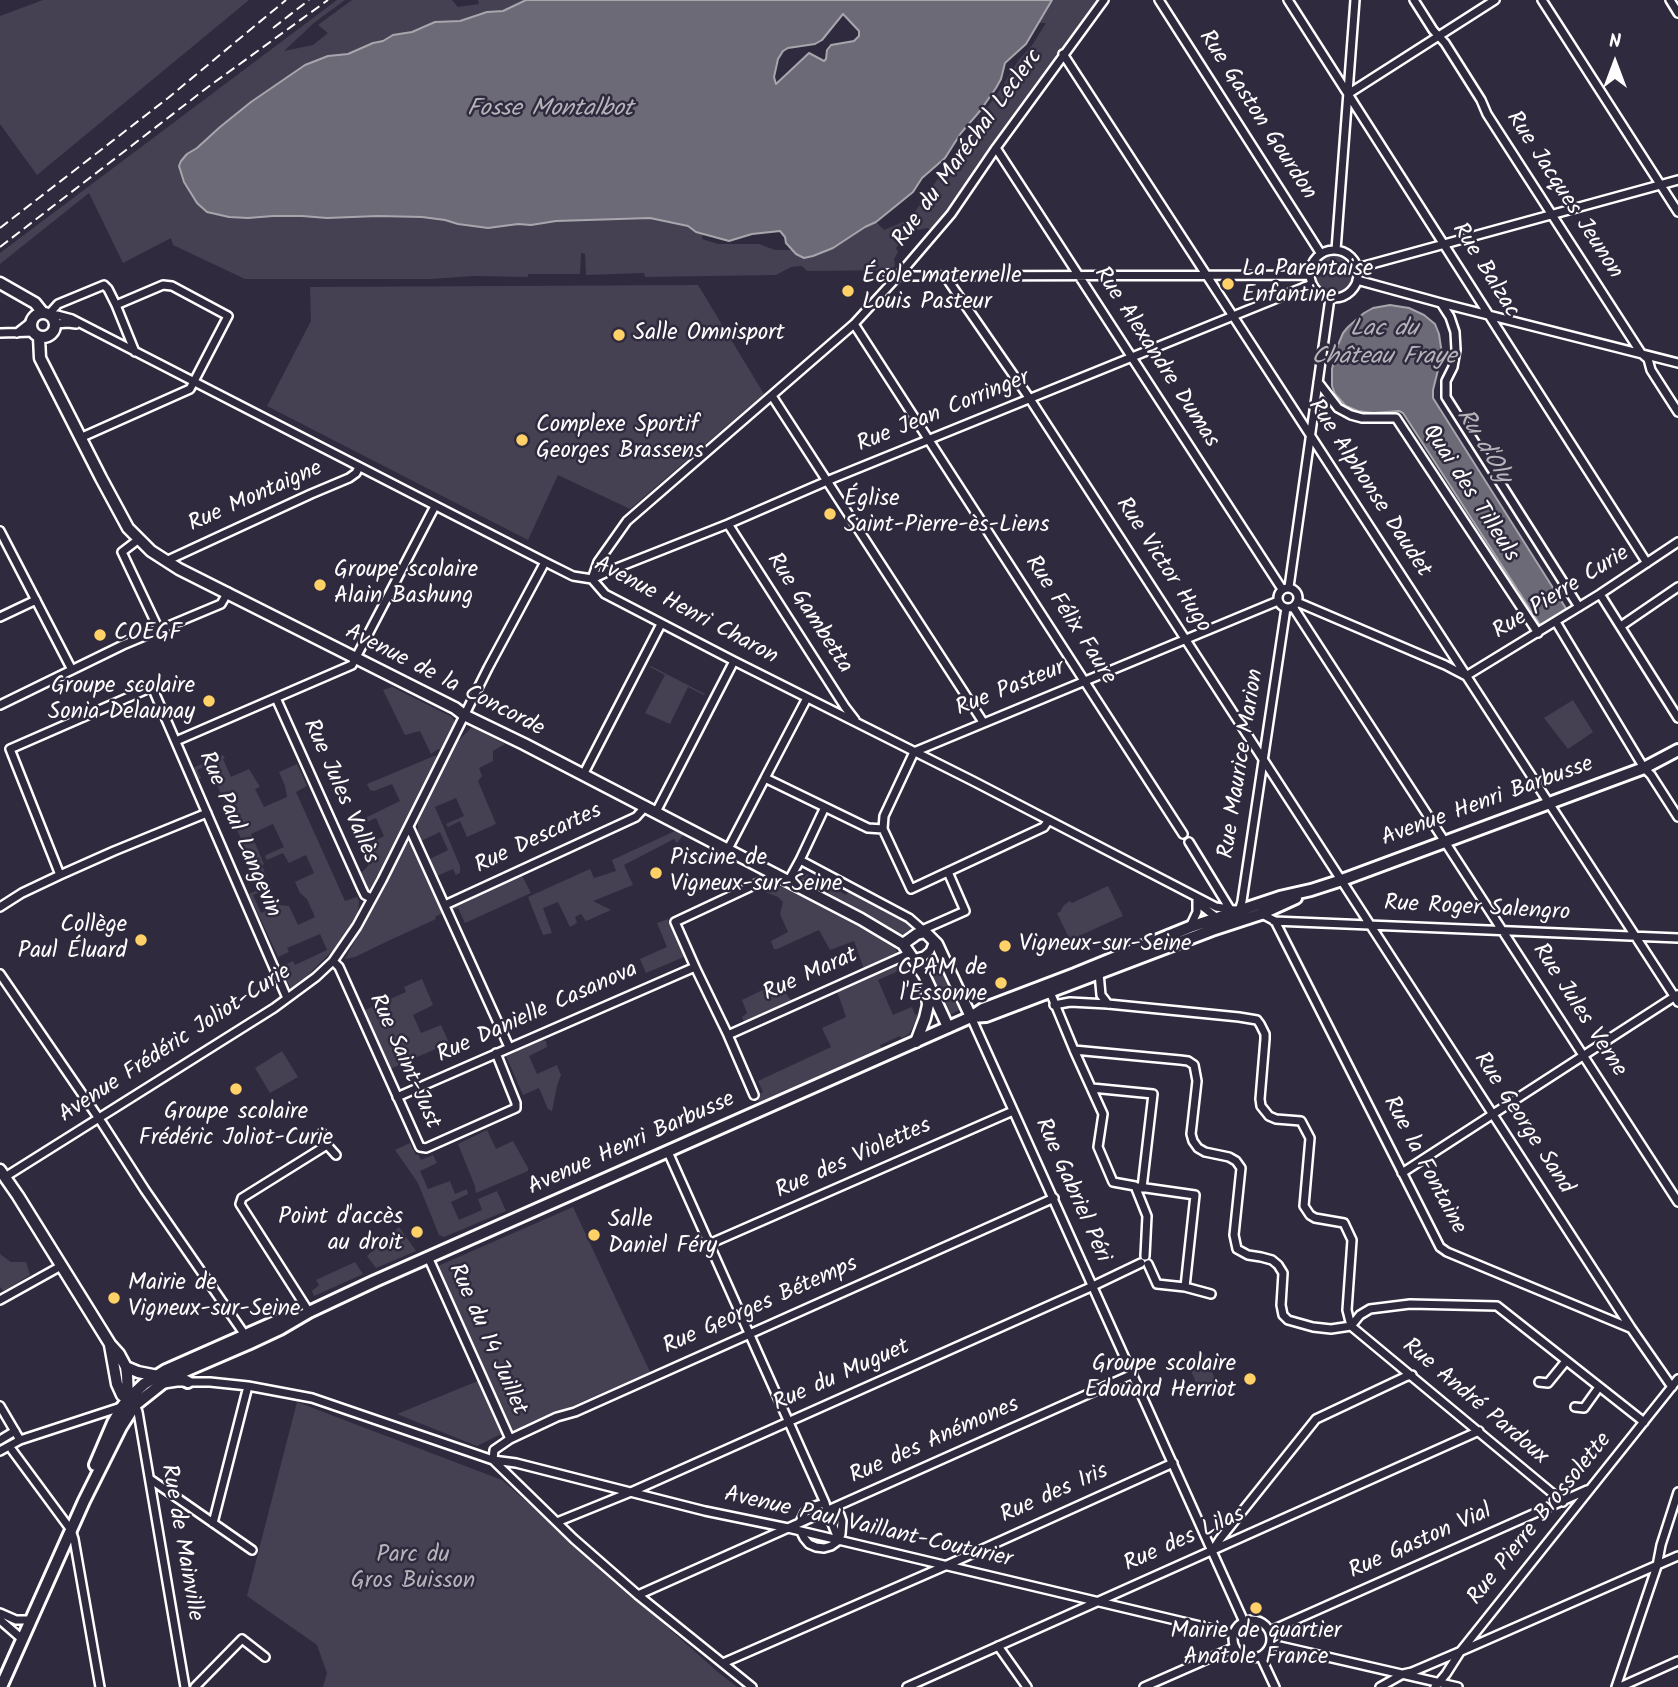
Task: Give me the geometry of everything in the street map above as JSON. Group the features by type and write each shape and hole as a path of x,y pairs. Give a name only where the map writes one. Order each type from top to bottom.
{"main road":[{"name":"Avenue Henri Barbusse","path":"971,1017 986,1016 1231,923 1238,913 1280,897 1342,880 1644,768 1678,750"},
{"name":"Avenue Henri Barbusse","path":"184,1372 245,1335 309,1311 916,1042 983,1009 1189,927 1216,912 1261,914 1311,890"},
{"name":"Avenue Henri Barbusse","path":"84,1501 91,1473 113,1423 129,1403 158,1381 280,1329 309,1311"},
{"name":"Avenue Henri Barbusse","path":"1,1687 129,1403"}],"street":[{"name":"Rue du Maréchal Leclerc","path":"592,579 598,562 628,521 854,324 898,276 951,214 1104,0"},
{"name":"Rue Gaston Gourdon","path":"1158,0 1321,254"},
{"name":"Rue Balzac","path":"1288,0 1647,563"},
{"path":"1336,250 1355,0"},
{"name":"Rue Jacques Jeunon","path":"1414,0 1481,100 1487,114 1641,353 1648,359 1651,370 1678,412"},
{"path":"1348,94 1496,0"},
{"path":"1542,0 1678,212"},
{"path":"1670,0 1678,13"},
{"name":"Rue Alphonse Daudet","path":"1063,54 1677,998"},
{"name":"Rue Alexandre Dumas","path":"996,148 1285,588 1297,593 1292,606"},
{"path":"1357,268 1678,180"},
{"path":"1336,250 1349,256 1357,268 1357,280 1354,287 1343,296 1330,298 1322,295 1312,284 1310,275 1312,263 1321,254 1336,250"},
{"path":"888,274 1310,275"},
{"name":"Rue Victor Hugo","path":"945,276 1030,398 1342,880"},
{"path":"1357,280 1678,363"},
{"path":"0,283 35,303 50,317 54,331 50,336 34,330 0,333"},
{"name":"Rue Jean Corringer","path":"592,579 1312,284"},
{"path":"50,317 58,304 104,285 116,305 135,352"},
{"path":"80,438 190,389 228,316 172,286 163,285 116,305"},
{"path":"1330,298 1285,588 1278,595 1278,601 1445,665 1466,676"},
{"name":"Quai des Tilleuls","path":"1441,303 1455,332 1456,350 1446,382 1446,397 1579,607"},
{"path":"34,330 36,315 50,317"},
{"name":"Avenue Henri Charon","path":"50,317 81,325 573,576 592,579 606,594 661,624 1048,821 1197,900 1231,923"},
{"name":"Rue Félix Faure","path":"854,324 1183,834"},
{"name":"Avenue de la Concorde","path":"34,330 40,358 128,528 152,551 180,569 862,919 908,951 925,975 948,1027"},
{"name":"Quai des Tilleuls","path":"1318,382 1338,408 1351,415 1362,418 1396,418 1538,633"},
{"path":"772,396 983,722"},
{"name":"Rue Montaigne","path":"166,561 349,478 359,467"},
{"path":"176,741 352,665 435,506"},
{"name":"Rue Gambetta","path":"728,524 857,723"},
{"path":"0,531 72,670"},
{"path":"139,539 122,552 159,630"},
{"name":"Rue Pierre Curie","path":"1466,676 1556,622 1678,542"},
{"name":"Avenue Frédéric Joliot-Curie","path":"3,1173 98,1118 287,998 333,961 357,926 545,562"},
{"path":"1620,626 1678,587"},
{"path":"0,705 120,646 221,604 228,593"},
{"path":"1600,594 1678,718"},
{"path":"0,617 36,600"},
{"name":"Rue Pasteur","path":"914,752 1278,601"},
{"path":"1292,606 1444,841"},
{"name":"Rue Maurice Marion","path":"1238,913 1292,606"},
{"path":"1556,622 1644,768 1678,817"},
{"path":"583,775 661,624"},
{"path":"656,812 734,661"},
{"path":"1445,665 1456,661"},
{"name":"Rue Paul Langevin","path":"61,875 10,749 152,687 287,998"},
{"name":"Rue Jules Vallès","path":"276,698 362,889 365,895 371,898"},
{"path":"727,849 807,698"},
{"path":"914,752 884,817 883,829 911,889 1044,827 1048,821"},
{"path":"765,778 868,828 883,829"},
{"name":"Rue Descartes","path":"445,905 636,817 646,806"},
{"path":"789,880 825,807"},
{"path":"0,907 22,893 61,875 207,813"},
{"path":"409,827 509,1047"},
{"name":"Rue Jules Verne","path":"1444,841 1678,1202"},
{"path":"1188,842 1238,913"},
{"name":"Rue Gabriel Péri","path":"800,860 909,918 937,943 1244,1622"},
{"path":"908,951 917,934 965,911 948,872"},
{"path":"754,1095 675,922 775,873"},
{"name":"Rue George Sand","path":"1342,880 1631,1328 1672,1387"},
{"path":"1189,927 1195,916 1197,900"},
{"path":"1275,921 1277,907"},
{"path":"1181,941 1206,927 1216,912"},
{"name":"Rue Roger Salengro","path":"1238,913 1275,921 1678,939"},
{"name":"Rue Roger Salengro","path":"1261,914 1275,921"},
{"name":"Rue la Fontaine","path":"1275,921 1440,1247 1631,1328"},
{"name":"Rue Marat","path":"728,1035 904,956 908,951 924,956 930,951 934,941"},
{"name":"Rue Saint-Just","path":"333,961 339,967 420,1147 426,1148 516,1108 496,1053"},
{"name":"Rue Danielle Casanova","path":"397,1097 695,967"},
{"path":"1099,973 1101,995 1108,1004"},
{"path":"0,974 245,1335"},
{"name":"Avenue de la Concorde","path":"916,1042 928,1005 925,975"},
{"path":"1050,992 1103,1114 1098,1147 1113,1182 1195,1195 1185,1287"},
{"path":"1402,1173 1677,998"},
{"path":"1054,1004 1108,1004 1239,1017 1257,1020 1261,1024 1265,1034 1259,1099 1261,1105 1269,1116 1276,1119 1301,1121 1310,1139 1304,1206 1306,1211 1315,1218 1344,1223 1352,1240 1347,1310 1351,1326"},
{"path":"1073,1050 1180,1060 1194,1065 1197,1081 1191,1134 1198,1148 1229,1157 1241,1168 1234,1235 1237,1249 1248,1255 1272,1260 1278,1265 1283,1273 1281,1305 1283,1315 1288,1320 1331,1329 1351,1326 1360,1315 1370,1310 1410,1304 1497,1307 1644,1422"},
{"path":"1092,1088 1153,1094 1138,1187 1147,1216 1144,1261 1157,1284 1185,1287 1211,1294"},
{"name":"Rue des Violettes","path":"709,1244 1013,1111"},
{"path":"322,1133 336,1155"},
{"path":"309,1311 240,1204 242,1198 327,1144"},
{"path":"668,1152 828,1507 839,1515 842,1521 838,1541"},
{"path":"3,1173 110,1344 119,1354 126,1367 129,1403"},
{"name":"Rue Georges Bétemps","path":"493,1460 494,1450 510,1438 575,1412 1054,1198"},
{"name":"Rue du 14 Juillet","path":"428,1258 510,1438"},
{"name":"Rue du Muguet","path":"557,1522 631,1492 1144,1261"},
{"path":"0,1300 61,1266"},
{"name":"Rue André Pardoux","path":"1351,1326 1573,1510"},
{"path":"110,1344 119,1389 129,1403"},
{"path":"1539,1382 1548,1383 1566,1361"},
{"path":"126,1367 158,1381"},
{"path":"184,1372 210,1382"},
{"name":"Avenue Paul Vaillant-Couturier","path":"184,1372 210,1382 312,1398 493,1460 1234,1634"},
{"name":"Rue des Anémones","path":"788,1528 800,1522 805,1511 811,1507 828,1507 1133,1374"},
{"path":"1213,1551 1316,1419 1412,1375"},
{"name":"Rue Pierre Brossolette","path":"1437,1685 1474,1634 1678,1379"},
{"path":"213,1523 248,1386"},
{"path":"1575,1407 1584,1408 1599,1387"},
{"path":"0,1451 20,1440 129,1403"},
{"name":"Rue de Mainville","path":"129,1403 138,1412 185,1687"},
{"path":"0,1406 20,1440"},
{"path":"0,1440 15,1430"},
{"name":"Rue des Lilas","path":"907,1687 1479,1431"},
{"path":"12,1450 71,1530 100,1687"},
{"path":"493,1460 638,1595 752,1687"},
{"name":"Rue des Iris","path":"723,1663 1173,1462"},
{"path":"150,1479 252,1550"},
{"name":"Rue Gaston Vial","path":"1270,1631 1588,1490"},
{"path":"1618,1687 1678,1492"},
{"path":"638,1595 788,1528"},
{"path":"1226,1531 1230,1542"},
{"path":"1380,1687 1403,1674 1460,1652 1678,1556"},
{"path":"0,1613 16,1620 30,1620"},
{"path":"0,1620 22,1639"},
{"path":"1244,1622 1262,1622 1270,1631 1271,1644 1261,1657 1249,1658 1235,1647 1234,1634 1244,1622"},
{"path":"1474,1634 1481,1640 1500,1634"},
{"path":"195,1687 242,1639 265,1657"},
{"path":"1271,1644 1403,1674 1437,1685 1458,1687"},
{"path":"998,1646 1027,1687"},
{"path":"1144,1687 1235,1647"},
{"path":"1261,1657 1275,1687"},
{"path":"1618,1687 1678,1661"},
{"path":"9,1669 11,1687"}],"green space":[{"path":"43,0 249,0 37,175 0,124 0,16"},
{"path":"337,0 345,0 315,22 284,51 313,45 328,33 318,25 352,0 452,0 458,7 479,4 478,0 570,0 483,18 481,14 460,21 445,21 393,35 348,54 328,56 305,65 187,154 181,175 190,193 229,217 422,217 488,228 556,221 650,218 688,226 703,234 702,239 718,244 759,244 775,250 792,250 796,254 813,256 833,248 876,222 884,230 910,219 1018,61 1033,44 1046,23 1038,23 1052,0 1103,0 1051,65 933,230 918,230 915,225 896,248 898,252 892,270 807,271 802,266 791,267 776,275 586,275 585,254 581,253 580,274 430,279 245,279 173,245 171,238 123,263 89,193 0,264 0,253"},
{"path":"1333,253 1347,260 1354,274 1347,288 1333,295 1319,288 1312,274 1319,260"},
{"name":"Complexe Sportif Georges Brassens","path":"698,285 764,394 630,509 558,475 528,540 267,406 311,321 310,287"},
{"path":"651,666 705,694 688,687 670,724 645,713 665,675"},
{"path":"392,687 452,717 454,724 441,750 431,754 420,731 405,735 383,690"},
{"path":"1573,700 1593,732 1568,749 1544,718"},
{"path":"472,727 505,744 493,751 493,761 479,768 482,776 478,781 496,824 467,837 460,821 448,827 446,824 464,816 456,798 435,807 460,866 460,873 456,875 453,869 437,876 430,859 448,850 440,832 421,841 418,822 459,740"},
{"path":"223,755 231,777 249,769 260,787 255,789 264,807 287,797 279,772 297,764 307,786 296,792 345,901 357,897 359,901 358,913 334,949 291,988 284,976 288,972 285,965 293,961 295,965 327,950 320,934 287,948 289,952 278,957 249,894 270,885 271,887 253,895 261,913 279,905 289,906 298,925 315,917 295,882 314,873 306,855 289,863 283,853 267,860 266,855 284,847 273,824 251,834 267,877 259,879 208,765 197,770 201,778 197,780 193,770"},
{"path":"437,756 370,890 359,875 368,866 365,846 384,836 376,818 356,827 355,823 400,801 392,784 374,791 370,790 367,784"},
{"path":"675,831 683,835 677,843 674,839 624,865 633,885 593,901 611,910 586,921 581,914 575,917 577,923 570,927 558,902 543,908 552,933 543,935 528,897 590,869 594,878 616,871 612,860"},
{"path":"407,843 411,843 434,893 437,894 443,913 435,917 436,919 355,957 345,959"},
{"path":"804,873 846,895 849,891 899,916 916,930 905,935 899,933 839,899 800,881"},
{"path":"522,876 531,893 465,923 458,908 451,910 453,904"},
{"path":"768,885 782,887 883,938 894,946 897,953 864,969 854,941 830,950 819,930 774,949 771,941 788,932 780,914 783,902 778,897 758,889"},
{"path":"1108,886 1123,916 1070,940 1057,913 1070,901 1072,903"},
{"path":"668,919 686,956 646,973 640,959 667,947 657,923"},
{"path":"936,952 961,1005 961,1009 950,1015 922,960"},
{"path":"905,962 901,970 878,980 893,1015 912,1007 915,1015 920,1013 909,1034 759,1102 756,1096 763,1092 758,1081 831,1047 822,1028 846,1017 837,991"},
{"path":"422,979 433,1005 413,1015 421,1033 441,1025 449,1043 390,1069 363,1011 406,992 404,987"},
{"path":"777,983 792,1001 744,1021 742,1017 747,1013 742,1000"},
{"path":"537,1039 546,1041 547,1047 529,1056 537,1074 557,1065 561,1075 552,1111 548,1109 539,1088 523,1095 505,1054"},
{"path":"282,1051 298,1077 270,1093 255,1068"},
{"path":"487,1130 496,1149 513,1141 528,1171 476,1193 458,1144"},
{"path":"410,1143 421,1160 433,1155 437,1163 420,1171 428,1189 450,1181 455,1194 467,1189 468,1194 451,1202 459,1220 482,1210 478,1199 497,1191 506,1211 444,1237 439,1235 418,1183 395,1150"},
{"path":"573,1207 650,1372 513,1432 438,1266"},
{"path":"399,1227 416,1251 376,1268 367,1256"},
{"path":"0,1254 11,1262 26,1262 30,1275 4,1291 0,1287"},
{"path":"355,1262 363,1274 314,1296 312,1291 319,1285 316,1280"},
{"path":"1204,1354 1216,1381 1199,1389 1187,1362"},
{"path":"478,1381 501,1434 477,1446 397,1414"},
{"name":"Parc du Gros Buisson","path":"297,1402 502,1480 737,1687 323,1687 327,1673 317,1645 247,1596"}],"water":[{"name":"Fosse Montalbot","path":"526,0 1052,0 1026,44 1005,63 1001,79 980,111 945,158 922,178 913,192 876,222 833,248 804,258 786,243 780,231 752,234 729,241 696,232 688,226 650,218 556,221 488,228 422,217 229,217 207,212 197,203 184,182 179,166 187,154 251,102 305,65 328,56 348,54 393,35 412,32 435,22 460,21 487,12 503,11","holes":["843,14 859,31 859,36 854,41 831,45 824,61 809,53 776,84 774,77 778,59 783,51 822,40"]},
{"name":"Lac du Château Fraye","path":"1390,305 1409,308 1435,324 1442,354 1433,398 1567,610 1541,626 1403,413 1358,411 1346,406 1335,394 1332,369 1343,333 1364,313 1373,308"}],"railway":[{"path":"0,228 168,98 286,0"},
{"path":"273,28 309,0"},
{"path":"0,247 208,87 328,0"}],"place":[{"name":"La Parentaise Enfantine","path":"1228,284"},
{"name":"École maternelle Louis Pasteur","path":"848,291"},
{"name":"Salle Omnisport","path":"619,335"},
{"name":"Complexe Sportif Georges Brassens","path":"522,440"},
{"name":"Église Saint-Pierre-ès-Liens","path":"830,514"},
{"name":"Groupe scolaire Alain Bashung","path":"320,585"},
{"name":"COEGF","path":"100,635"},
{"name":"Groupe scolaire Sonia Delaunay","path":"209,701"},
{"name":"Piscine de Vigneux-sur-Seine","path":"656,873"},
{"name":"Collège Paul Éluard","path":"141,940"},
{"name":"Vigneux-sur-Seine","path":"1005,946"},
{"name":"CPAM de l'Essonne","path":"1001,983"},
{"name":"Groupe scolaire Frédéric Joliot-Curie","path":"236,1089"},
{"name":"Point d'accès au droit","path":"417,1232"},
{"name":"Salle Daniel Féry","path":"594,1235"},
{"name":"Mairie de Vigneux-sur-Seine","path":"114,1298"},
{"name":"Groupe scolaire Edouard Herriot","path":"1250,1379"},
{"name":"Mairie de quartier Anatole France","path":"1256,1608"}],"water label":[{"name":"Ru d'Oly","path":"1482,447"}]}
